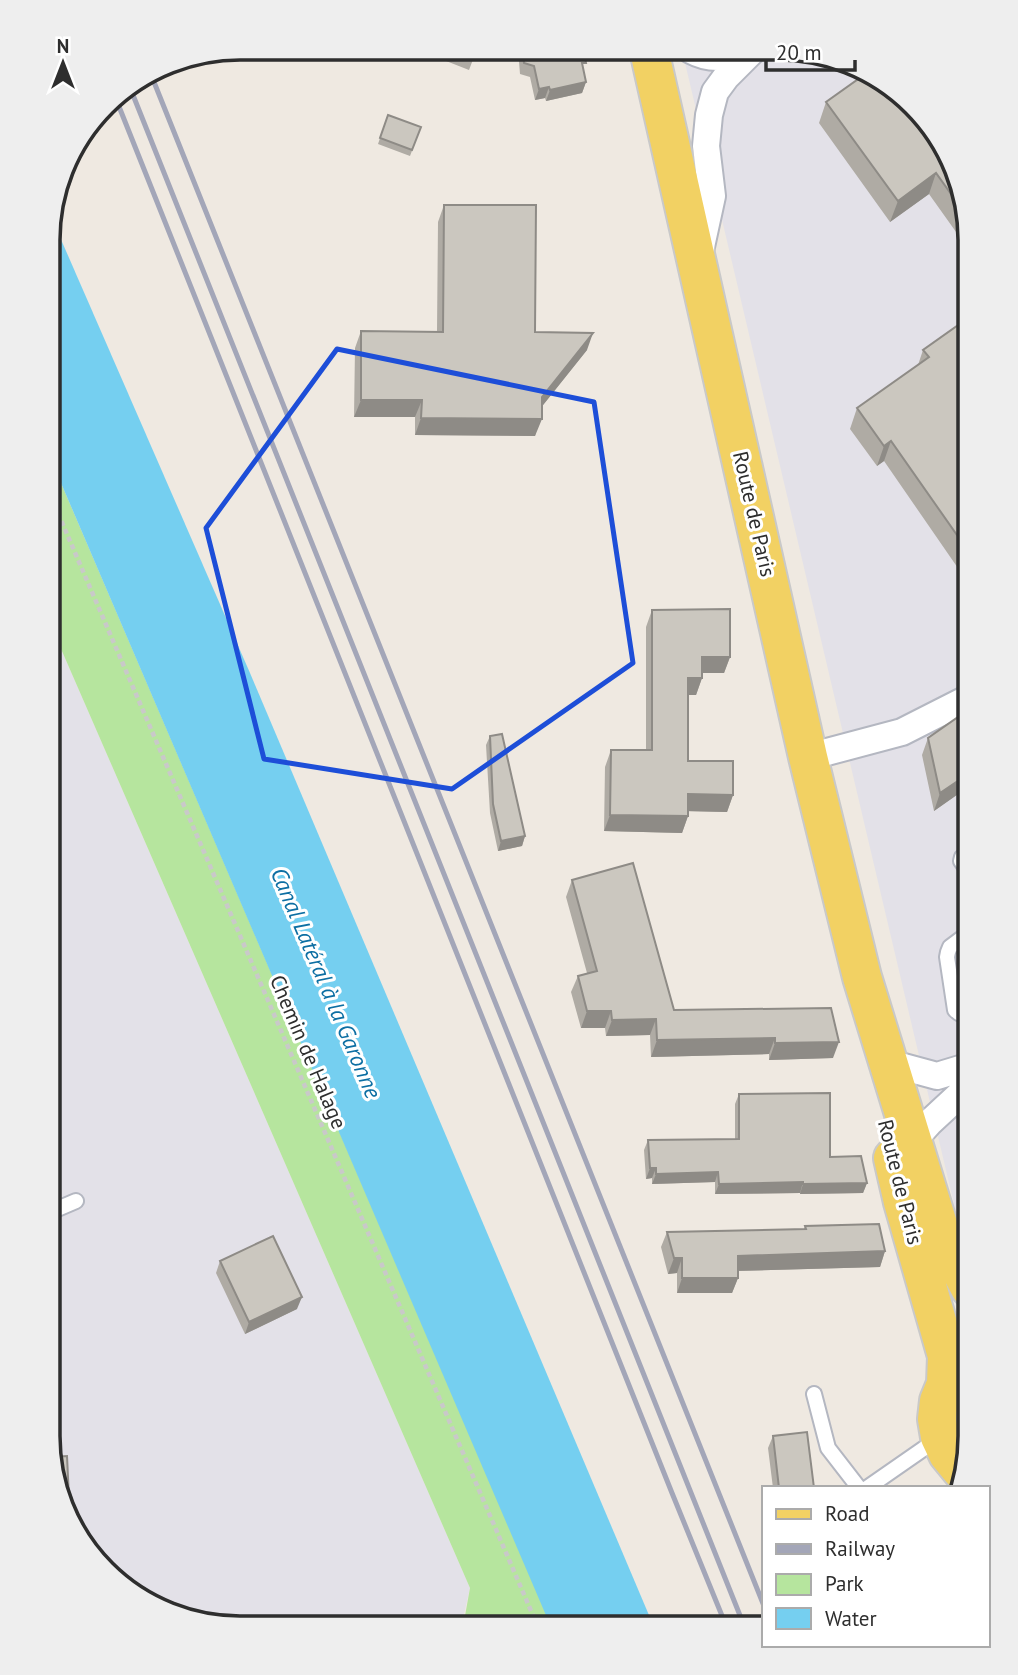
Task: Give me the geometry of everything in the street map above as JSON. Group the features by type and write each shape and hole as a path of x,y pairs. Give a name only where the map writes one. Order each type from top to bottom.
{"main road":[{"name":"Route de Paris","path":"651,60 808,757 862,977 940,1231 958,1265"},
{"name":"Route de Paris","path":"862,977 874,1075 900,1189 947,1356 958,1371 939,1401 937,1419 940,1437 956,1464"}],"street":[{"path":"698,264 712,196 706,146 709,115 715,92 743,60"},
{"path":"808,757 902,732 958,704"},
{"path":"888,1063 937,1076 958,1070"},
{"path":"912,1142 958,1096"}],"lane":[{"path":"958,941 950,947 947,957 955,1010 958,1014"},
{"path":"60,1208 76,1201"},
{"path":"814,1394 828,1448 857,1486"},
{"path":"870,1486 940,1437"}],"path":[{"name":"Chemin de Halage","path":"60,518 533,1616"}],"highlighted area":[{"path":"337,349 594,402 633,663 452,789 264,759 206,528"}],"shaded area":[{"path":"684,60 802,61 848,73 869,84 906,112 921,130 945,170 955,204 958,239 958,1221"},
{"path":"60,647 470,1588 464,1616 216,1614 170,1602 130,1578 112,1563 97,1545 73,1505 63,1471 60,1436"}],"green space":[{"path":"60,481 547,1616 465,1616 470,1588 60,647"}],"water":[{"name":"Canal Latéral à la Garonne","path":"60,237 250,673 649,1616 546,1616 60,481"}],"building":[{"path":"524,60 585,60 586,63 582,63 586,82 550,90 549,87 539,89 534,66 524,63"},
{"path":"859,79 888,97 906,112 934,149 945,170 953,197 936,173 898,201 826,102"},
{"path":"388,115 421,127 412,150 380,138"},
{"path":"444,205 536,205 535,332 593,333 542,397 542,419 421,418 422,400 361,400 361,331 443,332"},
{"path":"958,325 958,536 891,441 884,446 857,408 929,357 923,350"},
{"path":"730,609 730,657 702,657 702,678 688,678 688,761 733,761 733,795 688,794 688,816 610,815 611,750 652,750 652,610"},
{"path":"958,717 958,781 940,793 928,738"},
{"path":"502,734 525,836 501,841 493,804 490,736"},
{"path":"633,863 674,1010 831,1008 839,1042 775,1043 775,1038 657,1040 656,1019 612,1020 611,1011 587,1011 578,976 597,971 572,880"},
{"path":"830,1093 830,1157 861,1156 867,1183 719,1184 718,1172 656,1174 656,1168 650,1168 648,1140 739,1139 739,1094"},
{"path":"879,1224 885,1251 738,1256 738,1278 682,1278 682,1258 674,1258 667,1232 806,1229 805,1226"},
{"path":"273,1236 302,1297 249,1322 220,1261"},
{"path":"807,1432 814,1486 779,1486 773,1436"},
{"path":"61,1456 67,1456 69,1492 63,1471"}],"railway":[{"path":"154,81 762,1601"},
{"path":"133,95 740,1616"},
{"path":"119,106 722,1616"}]}
